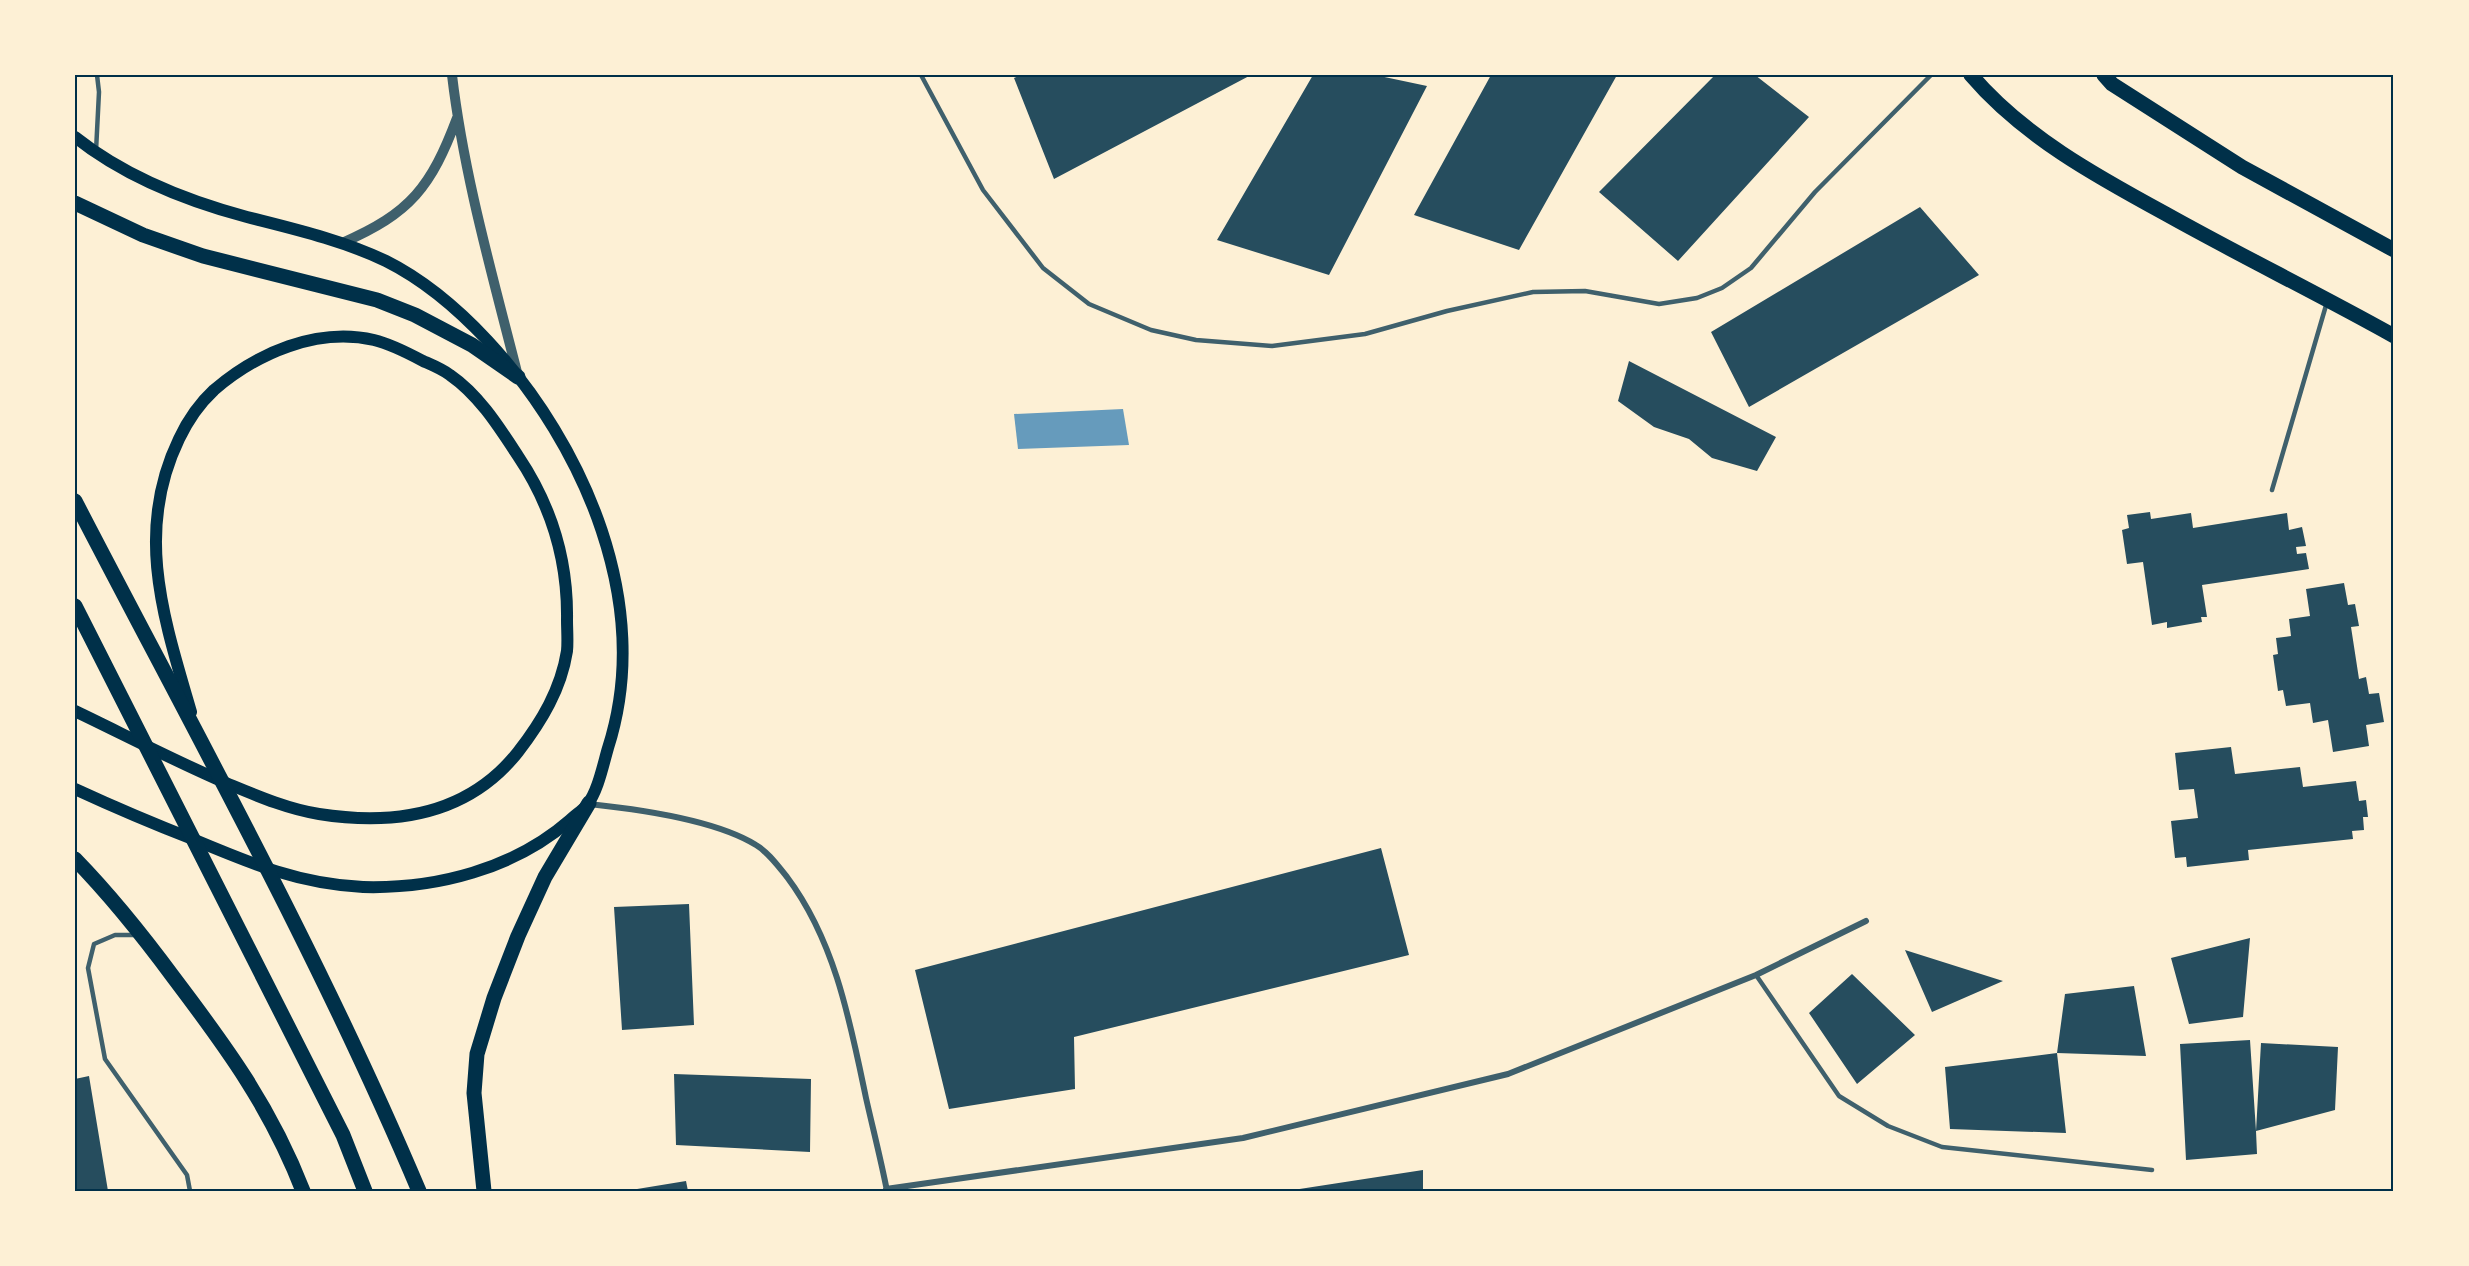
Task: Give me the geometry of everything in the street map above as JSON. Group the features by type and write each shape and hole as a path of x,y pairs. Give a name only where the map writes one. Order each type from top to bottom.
{"main road":[{"path":"1971,75 1990,97 2027,129 2112,185 2394,336"},
{"path":"2104,75 2112,84 2242,167 2394,250"},
{"path":"75,137 95,153 130,173 205,204 342,243 387,261 425,284 487,340 518,377 545,412 579,474 605,543 617,587 622,638 619,708 589,803 545,877 518,936 494,998 477,1054 474,1093 484,1191"},
{"path":"75,203 143,235 203,256 377,300 415,315 455,336 518,377"},
{"path":"75,711 203,773 262,798 316,813 358,818 395,818 430,811 467,796 503,770 536,728 557,691 567,649 567,600 562,558 549,513 530,472 495,420 450,375 410,354 376,340 346,337 297,342 253,361 211,392 185,426 166,466 156,518 157,579 169,636 198,736"},
{"path":"75,501 291,915 371,1083 419,1191"},
{"path":"75,606 343,1135 365,1191"},
{"path":"75,789 266,870 319,883 366,887 412,885 494,866 529,849 559,830 589,803"},
{"path":"75,859 141,934 229,1049 259,1097 288,1153 303,1191"}],"street":[{"path":"452,75 457,118 487,256 518,377"},
{"path":"342,243 374,230 398,214 416,197 430,179 457,118"},
{"path":"589,803 664,814 719,829 757,845 776,863 794,887 819,931 845,1000 886,1190 1243,1138 1497,1077 1756,975 1866,921"}],"lane":[{"path":"95,153 99,92 97,75"},
{"path":"921,75 983,190 1043,268 1089,304 1151,330 1196,340 1272,346 1365,334 1447,311 1533,292 1585,291 1659,304 1697,298 1722,288 1752,268 1815,192 1931,75"},
{"path":"2272,490 2328,299"},
{"path":"141,934 115,935 94,944 88,968 94,1009 105,1059 187,1175 190,1191"},
{"path":"1756,975 1839,1096 1888,1126 1942,1147 2152,1170"}],"water":[{"path":"1123,409 1129,445 1018,449 1014,414"}],"building":[{"path":"1021,75 1251,75 1054,179 1014,78"},
{"path":"1313,75 1375,75 1427,86 1329,275 1217,240"},
{"path":"1491,75 1617,75 1519,250 1414,215"},
{"path":"1715,75 1755,75 1809,117 1678,261 1599,192"},
{"path":"1920,207 1979,275 1749,407 1711,332"},
{"path":"1629,361 1776,437 1757,471 1712,458 1689,439 1654,427 1618,401"},
{"path":"2150,512 2151,519 2191,513 2193,528 2287,513 2289,530 2302,527 2306,546 2296,547 2297,554 2306,553 2309,569 2202,585 2207,617 2201,617 2202,622 2167,628 2167,622 2152,625 2143,562 2127,564 2122,530 2129,528 2127,515"},
{"path":"2344,583 2348,605 2355,604 2359,626 2351,627 2359,679 2366,677 2369,694 2379,693 2384,722 2366,725 2369,746 2333,752 2328,720 2313,723 2310,703 2286,706 2283,690 2278,691 2273,655 2278,654 2276,638 2291,636 2289,619 2310,616 2306,589"},
{"path":"2231,747 2235,774 2300,767 2303,787 2356,781 2359,801 2366,800 2368,817 2363,817 2364,830 2352,831 2353,839 2248,850 2249,860 2187,867 2186,857 2175,858 2171,821 2198,818 2194,789 2179,790 2175,753"},
{"path":"1381,848 1409,955 1074,1037 1075,1089 949,1109 915,970"},
{"path":"689,904 694,1025 622,1030 614,907"},
{"path":"2250,938 2243,1017 2189,1024 2171,958"},
{"path":"1905,950 2003,981 1932,1012"},
{"path":"1852,974 1915,1035 1857,1084 1809,1013"},
{"path":"2134,986 2146,1056 2057,1053 2065,994"},
{"path":"2250,1040 2257,1154 2186,1160 2180,1044"},
{"path":"2261,1043 2338,1047 2335,1110 2256,1131"},
{"path":"2057,1053 2066,1133 1950,1129 1945,1067"},
{"path":"674,1074 811,1079 810,1152 676,1145"},
{"path":"89,1076 108,1191 75,1191 75,1079"},
{"path":"1423,1170 1423,1191 1293,1191 1293,1190"},
{"path":"686,1181 688,1191 631,1191 631,1190"}]}
